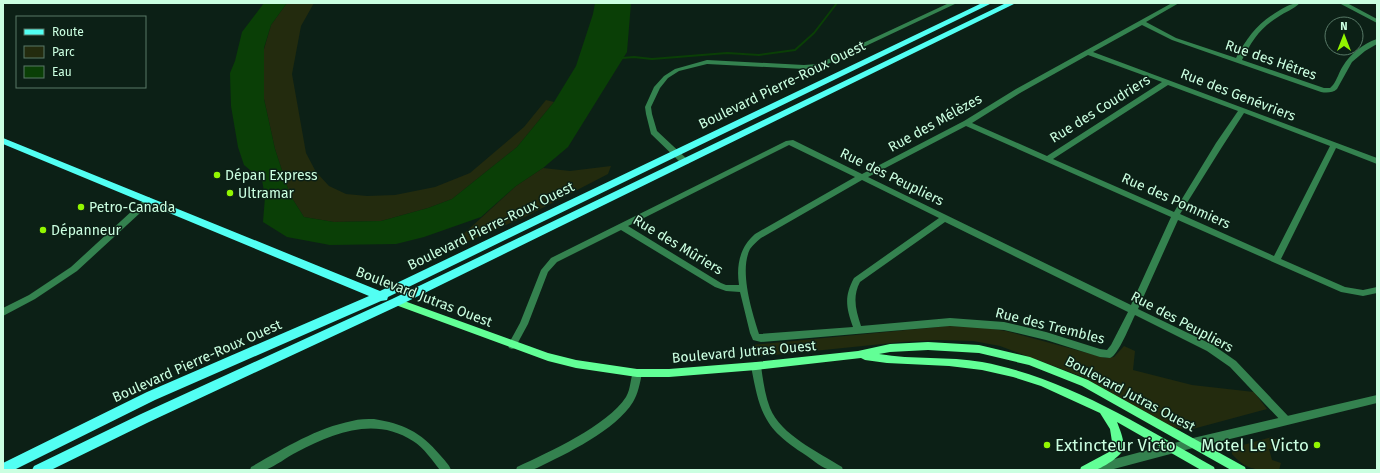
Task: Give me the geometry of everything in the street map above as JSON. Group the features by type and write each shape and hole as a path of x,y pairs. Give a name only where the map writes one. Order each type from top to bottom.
{"main road":[{"name":"Boulevard Pierre-Roux Ouest","path":"3,469 151,396 380,296 988,3"},
{"name":"Boulevard Pierre-Roux Ouest","path":"38,470 145,418 396,302 1012,3"},
{"name":"Boulevard Jutras Ouest","path":"3,141 380,296 548,357 569,362 637,373 669,373 756,366 858,355 890,348 935,346 979,349 1030,361 1058,371 1084,383 1241,470"},
{"name":"Boulevard Jutras Ouest","path":"858,355 894,360 954,362 983,366 1057,389 1101,409 1210,470"},
{"path":"1085,470 1113,456 1118,449 1116,430 1112,421 1101,409"}],"street":[{"path":"685,162 677,152 654,132 648,107 660,82 677,70 707,62 804,68 819,66 954,3"},
{"name":"Rue des Mélèzes","path":"756,337 742,276 745,252 758,236 862,177 966,122 1018,91 1176,3"},
{"path":"1238,61 1250,38 1259,27 1269,19 1297,3"},
{"path":"1342,3 1377,21"},
{"name":"Rue des Hêtres","path":"1141,22 1174,39 1323,90 1336,87 1344,68 1352,59 1366,47 1377,41"},
{"name":"Rue des Genévriers","path":"1090,52 1377,162"},
{"name":"Rue des Coudriers","path":"1047,158 1167,82"},
{"name":"Rue des Trembles","path":"756,337 761,338 950,322 980,323 1023,330 1100,353 1109,354 1114,348 1133,310 1176,216 1219,145 1242,111"},
{"name":"Rue des Pommiers","path":"966,122 1344,290 1363,293 1377,290"},
{"name":"Rue des Peupliers","path":"512,345 524,324 545,270 554,260 786,143 795,144 1133,310 1222,356 1244,374 1286,420"},
{"path":"1276,260 1334,146"},
{"path":"3,312 32,297 74,269 149,200"},
{"path":"858,329 850,299 852,288 857,280 945,218"},
{"name":"Rue des Mûriers","path":"621,226 718,285 726,288 744,290"},
{"path":"756,366 767,412 775,425 785,435 838,470"},
{"path":"521,470 567,448 605,423 622,409 629,400 635,387 637,373"},
{"path":"1090,470 1172,448 1377,399"},
{"path":"255,470 327,431 347,425 375,422 395,427 416,438 446,470"}],"green space":[{"path":"287,3 314,3 301,26 292,74 306,153 316,172 329,186 346,194 367,196 395,195 435,187 470,173 524,127 546,100 554,102 517,147 452,199 428,208 381,221 334,222 304,217 290,195 275,149 264,99 264,49 271,25"},
{"path":"611,166 608,174 527,216 445,251 516,186 543,168 570,171"},
{"path":"948,326 979,327 1006,331 1106,358 1114,357 1124,346 1135,351 1133,370 1192,385 1254,392 1267,409 1189,430 1175,428 1083,377 1000,346 973,341 937,340 902,342 754,357 752,345"},
{"path":"1272,437 1278,441 1282,448 1269,449 1272,460 1281,463 1279,470 1264,470 1248,467 1237,460 1232,454 1232,448"}],"water":[{"path":"264,3 287,3 271,25 264,48 264,99 275,149 290,195 304,217 334,222 381,221 428,208 452,199 517,147 554,102 576,66 593,14 595,3 631,3 627,52 568,147 543,168 516,186 481,217 424,237 396,244 330,245 287,237 263,222 265,197 262,180 244,165 238,147 231,106 230,73 235,61 242,32"}],"waterway":[{"path":"622,58 634,57 652,59 727,53 759,55 795,50 814,33 837,3"}],"place":[{"name":"Dépan Express","path":"217,175"},
{"name":"Ultramar","path":"230,193"},
{"name":"Petro-Canada","path":"81,207"},
{"name":"Dépanneur","path":"43,230"},
{"name":"Extincteur Victo","path":"1047,445"},
{"name":"Motel Le Victo","path":"1317,445"}]}
